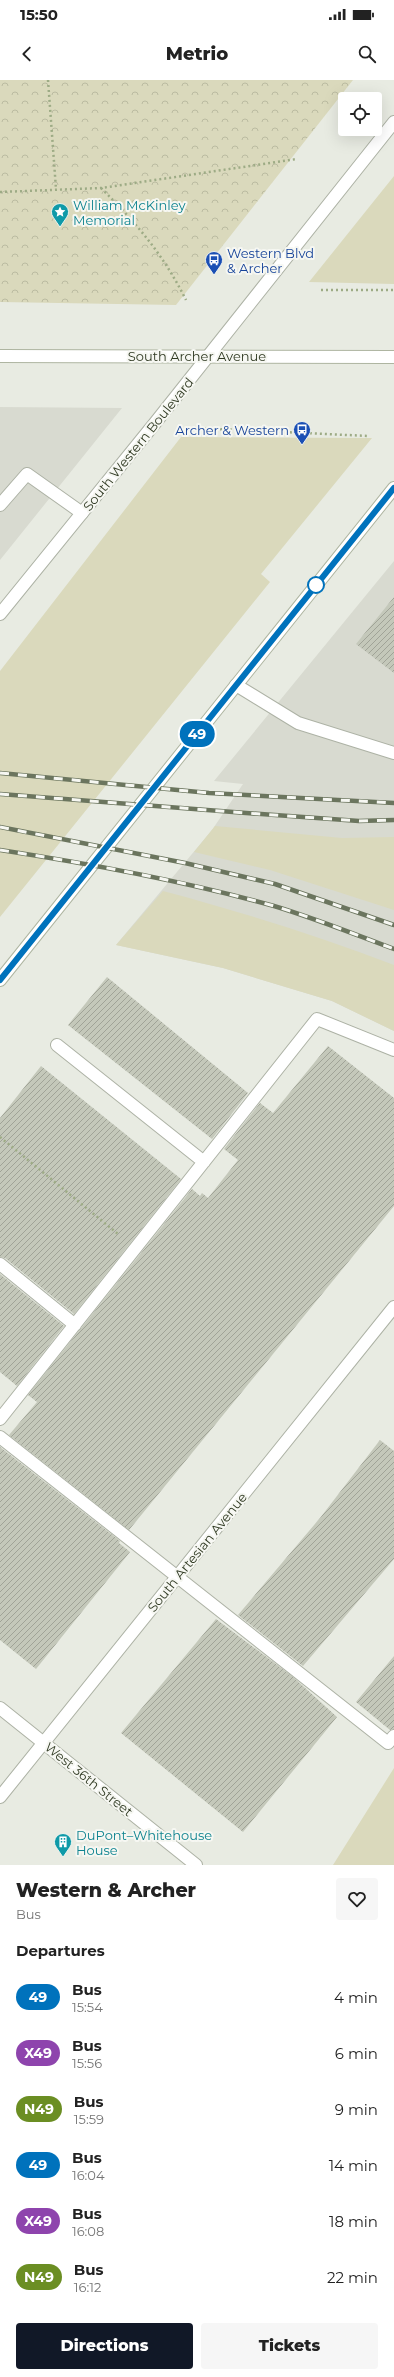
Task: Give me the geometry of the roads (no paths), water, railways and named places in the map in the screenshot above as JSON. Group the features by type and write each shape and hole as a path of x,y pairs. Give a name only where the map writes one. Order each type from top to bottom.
{"street":[{"name":"South Western Boulevard","path":"2,608 82,513 394,122"},
{"name":"South Archer Avenue","path":"0,356 394,358"},
{"path":"0,506 27,474 82,513"},
{"path":"0,980 394,488"},
{"path":"236,685 298,723 394,753"},
{"path":"0,1419 317,1019 394,1050"},
{"path":"57,1045 204,1162"},
{"path":"0,1264 75,1325"},
{"name":"South Artesian Avenue","path":"0,1797 394,1307"},
{"path":"0,1437 388,1743 394,1736"},
{"name":"West 36th Street","path":"0,1708 196,1865"}],"railway":[{"path":"0,773 209,793 394,803"},
{"path":"0,794 359,821 394,820"},
{"path":"0,827 185,863 275,884 394,925"},
{"path":"0,850 138,874 240,897 274,906 334,926 394,949"}],"place":[{"name":"William McKinley Memorial","path":"60,227"},
{"name":"Western Blvd & Archer","path":"214,275"},
{"name":"Archer & Western","path":"302,445"},
{"name":"DuPont–Whitehouse House","path":"63,1857"}]}
